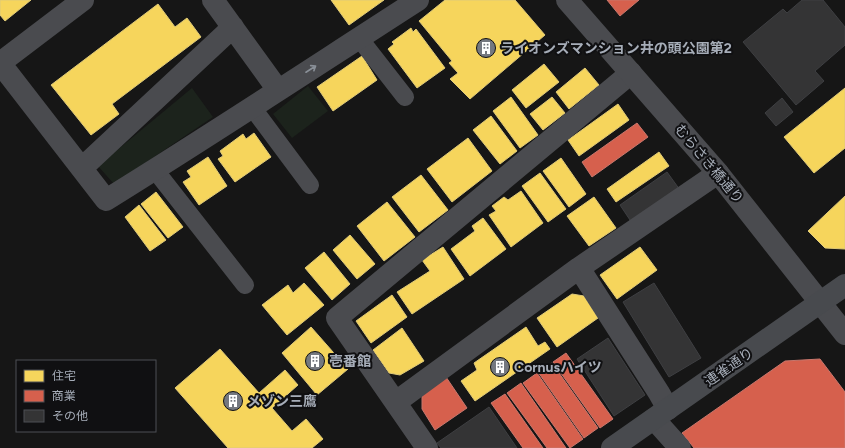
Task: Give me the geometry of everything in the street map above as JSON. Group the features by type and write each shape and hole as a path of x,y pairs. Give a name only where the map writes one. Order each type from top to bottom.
{"main road":[{"name":"連雀通り","path":"612,448 845,285"}],"street":[{"path":"83,0 0,63 106,200 211,135 418,0"},
{"path":"213,0 278,90"},
{"name":"むらさき橋通り","path":"567,0 718,173 845,334"},
{"path":"82,168 233,28"},
{"path":"427,448 337,318 631,73"},
{"path":"396,402 579,268 718,173"},
{"path":"579,268 659,393 661,414 680,448"}],"lane":[{"path":"359,38 405,97"},
{"path":"252,107 310,185"},
{"path":"155,170 245,285"}],"shaded area":[{"path":"308,86 328,111 292,138 273,114"},
{"path":"192,88 213,117 114,184 98,166"}],"building: 住宅":[{"path":"0,0 31,0 5,21 0,15"},
{"path":"331,0 384,0 349,25"},
{"name":"ライオンズマンション井の頭公園第2","path":"445,0 515,0 545,35 470,99 450,79 458,73 449,63 452,61 419,21"},
{"path":"158,4 175,27 187,18 201,37 112,104 119,114 91,135 51,85"},
{"path":"411,28 413,32 416,29 445,68 417,88 388,49 394,44 392,42"},
{"path":"362,56 377,80 333,111 317,87"},
{"path":"544,64 559,82 526,108 512,90"},
{"path":"585,68 599,85 569,109 556,92"},
{"path":"845,88 845,148 814,173 784,137"},
{"path":"511,97 538,135 520,148 493,111"},
{"path":"552,97 565,113 543,130 530,114"},
{"path":"618,104 629,120 579,156 568,140"},
{"path":"491,116 517,151 500,164 473,130"},
{"path":"254,133 271,157 235,182 218,159 223,156 220,151 243,134 246,139"},
{"path":"468,138 492,171 452,202 427,169"},
{"path":"659,152 669,166 616,202 607,189"},
{"path":"208,157 227,186 199,205 183,182 191,177 187,171"},
{"path":"561,158 586,194 569,207 543,171"},
{"path":"540,173 566,209 548,222 522,186"},
{"path":"421,175 448,210 419,232 392,197"},
{"path":"521,191 543,223 511,247 489,215 496,211 492,206 504,197 508,200"},
{"path":"156,192 183,227 168,238 141,204"},
{"path":"845,196 845,249 825,248 808,231"},
{"path":"594,197 616,228 589,246 567,216"},
{"path":"387,202 415,237 384,261 357,226"},
{"path":"139,205 166,240 150,251 125,217"},
{"path":"483,218 506,249 470,276 451,249 475,231 472,226"},
{"path":"350,235 375,264 357,279 333,250"},
{"path":"443,247 464,279 412,314 397,292 430,271 422,260"},
{"path":"640,247 657,270 617,299 600,275"},
{"path":"324,252 350,284 332,300 305,268"},
{"path":"304,283 324,305 287,335 262,305 288,285 293,293"},
{"path":"572,294 584,296 598,318 557,347 537,318"},
{"path":"392,295 407,317 371,343 356,321"},
{"name":"壱番館","path":"311,327 348,369 317,395 282,353"},
{"name":"Cornusハイツ","path":"526,327 538,346 545,342 550,349 475,401 461,381 477,370 474,363"},
{"path":"402,328 424,361 400,375 389,373 373,350"},
{"name":"メゾン三鷹","path":"220,349 259,393 285,370 298,385 272,408 292,431 306,419 323,439 312,448 228,448 175,388"}],"building: 商業":[{"path":"607,0 639,0 620,16"},
{"path":"637,123 648,137 592,177 582,162"},
{"path":"566,353 613,419 600,428 553,362"},
{"path":"820,359 845,392 845,448 694,448 682,433 785,361"},
{"path":"552,363 598,428 584,438 538,372"},
{"path":"537,373 583,439 570,448 523,383"},
{"path":"446,377 467,408 435,430 422,409 422,394"},
{"path":"521,383 566,448 547,448 507,393"},
{"path":"505,394 543,448 523,448 491,403"}],"building: その他":[{"path":"802,0 823,0 845,27 845,45 815,71 824,81 796,105 743,42 783,9 787,13"},
{"path":"782,98 793,112 776,126 765,113"},
{"path":"667,172 680,190 632,223 620,205"},
{"path":"654,283 701,358 669,377 623,302"},
{"path":"608,338 645,395 614,416 577,359"},
{"path":"489,407 517,448 441,448 437,443"}],"place":[{"name":"ライオンズマンション井の頭公園第2","path":"486,48"},
{"name":"壱番館","path":"315,361"},
{"name":"Cornusハイツ","path":"500,367"},
{"name":"メゾン三鷹","path":"233,401"}]}
